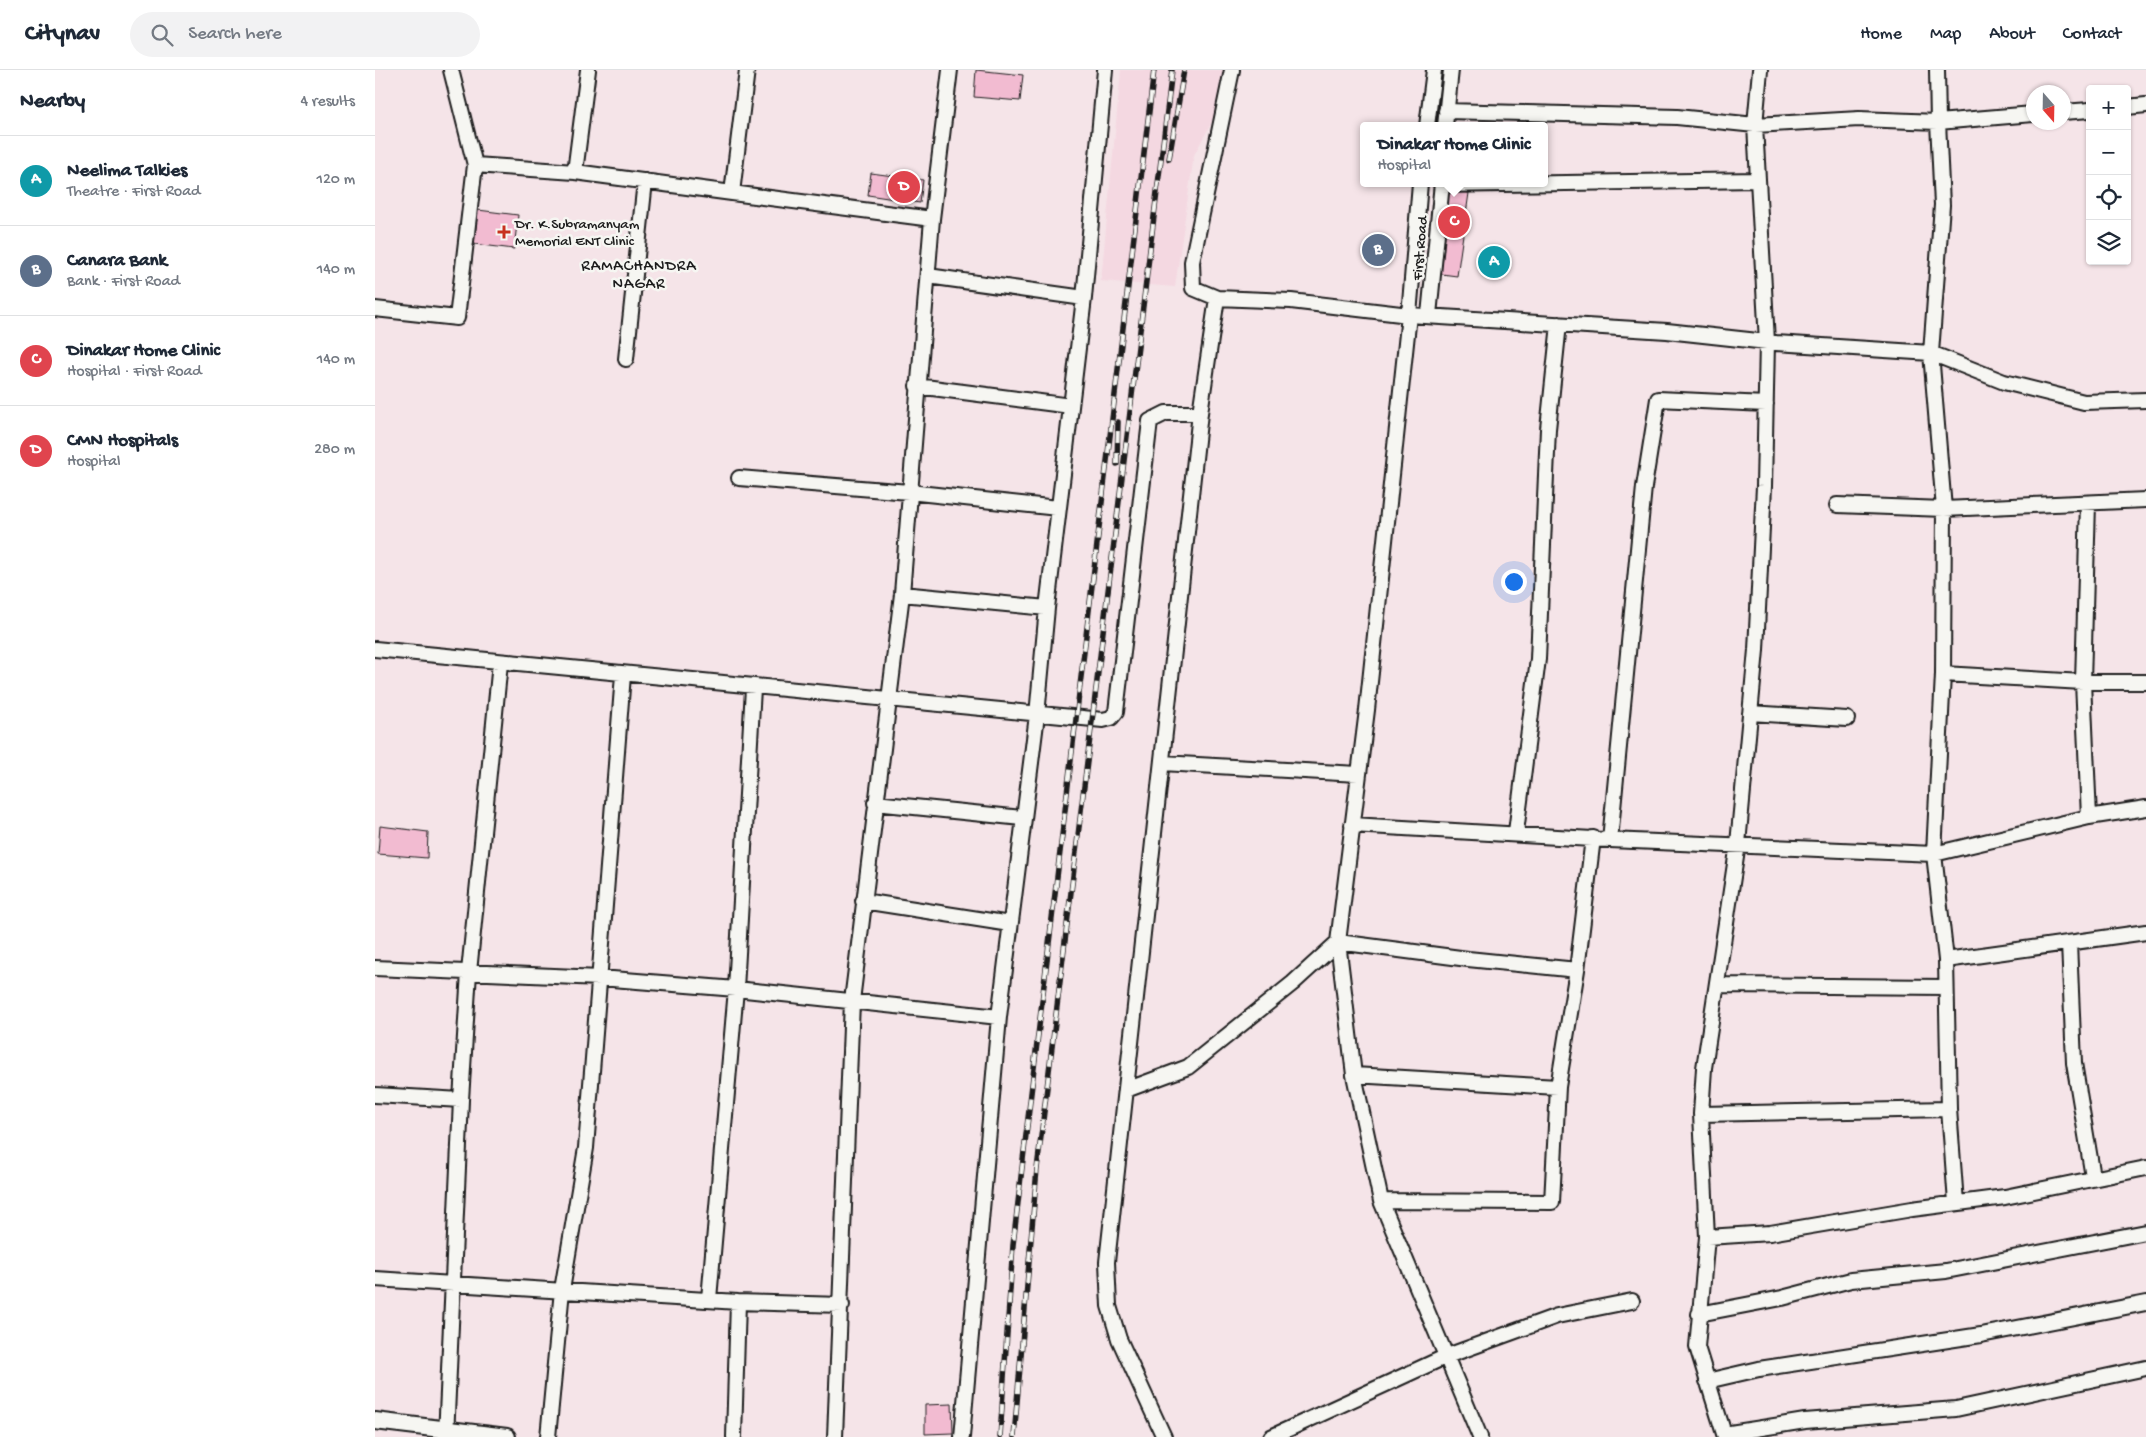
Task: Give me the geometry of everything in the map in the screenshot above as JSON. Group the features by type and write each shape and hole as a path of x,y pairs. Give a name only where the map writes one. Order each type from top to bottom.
{"street":[{"path":"375,309 457,318 475,166 451,70"},
{"path":"575,172 588,70"},
{"path":"732,193 747,70"},
{"path":"835,1437 852,1000 902,594 917,386 932,218 950,70"},
{"path":"962,1437 999,1017 1022,818 1037,715 1058,508 1083,298 1105,70"},
{"path":"1232,70 1192,262 1193,288 1217,298 1291,301 1409,315 1667,331 1767,342 1931,353 2004,382 2083,402 2146,400"},
{"path":"1428,122 1434,70"},
{"path":"1445,122 1451,70"},
{"path":"1760,70 1755,126 1767,342 1757,641 1738,844 1704,1068 1701,1114 1707,1237 1697,1347 1707,1381 1724,1436 1805,1421 1955,1409 2146,1368"},
{"path":"1937,70 1942,205 1931,353 1944,510 1943,674 1934,854 1946,960 1949,1109 1956,1203"},
{"path":"2131,107 2146,105"},
{"path":"2071,111 2086,110"},
{"path":"1446,111 1677,117 1755,126 1859,119 1938,122 2026,115"},
{"path":"475,166 575,172 932,218"},
{"path":"1548,183 1758,180"},
{"path":"626,359 645,181"},
{"path":"1420,187 1409,315 1358,774 1337,942 1354,1075 1381,1201 1447,1356 1479,1437"},
{"name":"First Road","path":"1429,315 1441,187"},
{"path":"928,276 1083,298"},
{"path":"1163,1437 1119,1339 1109,1306 1107,1262 1200,413 1217,298"},
{"path":"1516,832 1538,659 1548,429 1559,324"},
{"path":"917,386 1071,406"},
{"path":"1610,840 1644,487 1658,400 1766,404"},
{"path":"375,649 500,663 1037,715 1103,720 1111,718 1116,712 1150,421 1166,413 1200,413"},
{"path":"739,478 909,492 1058,508"},
{"path":"1837,505 1944,510 2146,500"},
{"path":"2087,503 2083,682 2089,817"},
{"path":"902,594 1047,608"},
{"path":"446,1433 461,1100 469,972 500,663"},
{"path":"1943,674 2083,682 2146,682"},
{"path":"548,1437 562,1290 586,1148 623,675"},
{"path":"709,1298 736,989 753,688"},
{"path":"1750,713 1847,719"},
{"path":"1162,763 1358,774"},
{"path":"875,803 1022,818"},
{"path":"1352,825 1516,832 1610,840 1738,844 1934,854 2089,817 2146,808"},
{"path":"1381,1201 1552,1202 1558,1087 1577,970 1593,838"},
{"path":"863,901 1010,924"},
{"path":"1946,960 2146,932"},
{"path":"1126,1090 1188,1067 1293,983 1337,942"},
{"path":"1337,942 1468,959 1577,970"},
{"path":"2069,943 2074,1063 2093,1177"},
{"path":"375,968 600,978 852,1000 999,1017"},
{"path":"1717,985 1946,987"},
{"path":"1354,1075 1558,1087"},
{"path":"375,1095 461,1100"},
{"path":"1701,1114 1949,1109"},
{"path":"1707,1237 1770,1232 2005,1197 2093,1177 2146,1168"},
{"path":"1699,1314 1782,1298 1851,1280 1946,1271 2146,1232"},
{"path":"375,1279 709,1298 738,1302 841,1305"},
{"path":"1271,1437 1447,1356 1557,1316 1632,1301"},
{"path":"735,1437 738,1302"},
{"path":"1707,1381 1759,1369 1981,1335 2146,1303"},
{"path":"375,1421 446,1433 507,1437"}],"shaded area":[{"path":"1121,70 1240,70 1194,155 1175,287 1101,281"}],"building":[{"path":"976,70 1023,75 1020,101 974,97"},
{"path":"871,173 923,180 920,203 868,195"},
{"path":"1446,190 1469,193 1457,276 1434,273"},
{"path":"478,210 518,215 514,249 474,244"},
{"path":"380,826 428,832 427,858 378,854"},
{"path":"952,1404 953,1433 925,1434 925,1405"}],"railway":[{"path":"1000,1437 1013,1245 1154,70"},
{"path":"1014,1437 1037,1169 1172,70"},
{"path":"1169,159 1184,70"},
{"path":"1117,464 1118,422"}],"place":[{"name":"CMN Hospitals","path":"904,187"},
{"name":"Dinakar Home Clinic","path":"1454,222"},
{"name":"Dr. K.Subramanyam Memorial ENT Clinic","path":"504,232"},
{"name":"Canara Bank","path":"1378,250"},
{"name":"Neelima Talkies","path":"1494,262"}],"district":[{"name":"RAMACHANDRA NAGAR","path":"639,273"}]}
